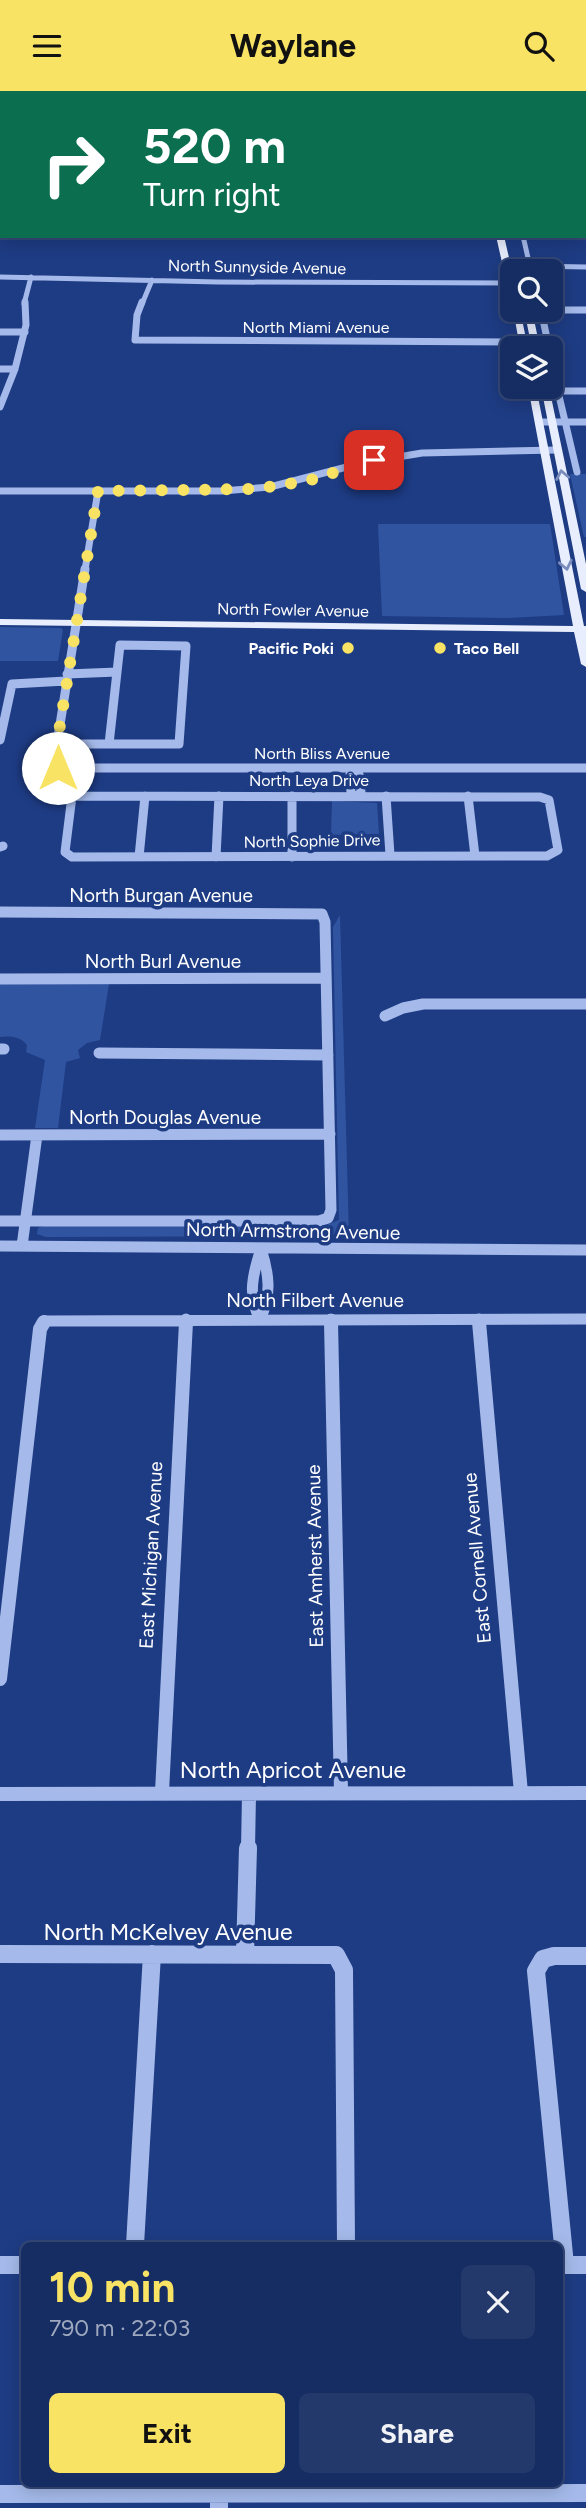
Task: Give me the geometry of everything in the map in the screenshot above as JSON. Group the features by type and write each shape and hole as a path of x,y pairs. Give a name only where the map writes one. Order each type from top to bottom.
{"main road":[{"path":"501,238 506,259"},
{"path":"534,399 550,492 582,626 586,664"},
{"path":"548,399 574,531 584,565 586,589"},
{"path":"550,492 559,503 567,530 574,531"},
{"name":"North Fowler Avenue","path":"0,615 211,624 582,626"},
{"name":"North Fowler Avenue","path":"0,622 76,619 333,619 582,626"},
{"path":"211,624 226,621 333,619"}],"street":[{"path":"523,238 528,259"},
{"path":"563,268 586,267"},
{"name":"North Sunnyside Avenue","path":"0,277 500,283"},
{"path":"1,407 15,369 27,323 24,306 31,278"},
{"name":"North Miami Avenue","path":"152,280 137,315 135,340 500,345"},
{"path":"563,310 586,310"},
{"path":"0,332 24,332"},
{"path":"0,369 15,369"},
{"path":"563,391 586,391"},
{"path":"559,399 577,472"},
{"path":"539,422 586,422"},
{"path":"0,491 256,489 307,481 374,460 415,453 557,450"},
{"path":"573,457 586,457"},
{"path":"98,491 56,744 109,744 179,744 186,646 120,645 114,672 109,744"},
{"path":"0,740 14,683 67,675 114,672"},
{"name":"North Bliss Avenue","path":"56,744 54,762 58,768 75,774 356,768 586,768"},
{"path":"356,768 350,774 356,782 351,793 356,796"},
{"path":"72,796 75,774"},
{"name":"North Leya Drive","path":"72,796 546,797"},
{"name":"North Sophie Drive","path":"72,796 65,852 69,856 139,857 555,854 558,851 549,800 546,797"},
{"path":"139,857 145,796"},
{"path":"216,857 219,796"},
{"path":"292,796 292,857"},
{"path":"386,796 390,855"},
{"path":"468,796 475,856"},
{"name":"North Burgan Avenue","path":"0,912 322,914 325,922 326,978"},
{"path":"326,978 330,1134"},
{"name":"North Burl Avenue","path":"0,979 326,978"},
{"path":"385,1016 403,1008 423,1004 586,1004"},
{"path":"99,1053 328,1055"},
{"name":"North Douglas Avenue","path":"0,1135 330,1134"},
{"name":"North Armstrong Avenue","path":"0,1220 319,1221 328,1218 331,1210 330,1134"},
{"path":"22,1246 37,1135"},
{"name":"North Armstrong Avenue","path":"0,1246 586,1250"},
{"path":"260,1319 252,1308 254,1267 261,1249"},
{"name":"East Michigan Avenue","path":"162,1793 186,1319"},
{"name":"East Amherst Avenue","path":"331,1319 341,1793"},
{"name":"East Cornell Avenue","path":"479,1319 521,1793"},
{"name":"North Filbert Avenue","path":"0,1679 40,1329 44,1321 586,1319"},
{"name":"North Apricot Avenue","path":"0,1794 586,1793"},
{"path":"245,1953 248,1794"},
{"name":"North McKelvey Avenue","path":"0,1954 336,1955"},
{"path":"135,2242 152,1954"},
{"path":"336,1955 344,1970 346,2242"},
{"path":"560,2242 536,1971 543,1959 586,1955"},
{"path":"0,2265 21,2265"},
{"path":"563,2265 586,2265"},
{"path":"0,2494 219,2500 500,2501 586,2493"}],"shaded area":[{"path":"570,474 586,474 586,537 584,537"},
{"path":"378,524 550,524 564,615 506,618 382,616"},
{"path":"0,627 61,628 63,630 58,661 0,661"},
{"path":"332,801 377,803 379,834 331,835"},
{"path":"340,915 349,1236 46,1237 37,1234 38,1228 46,1225 324,1226 339,1220 333,927"},
{"path":"0,984 109,984 100,1040 87,1043 78,1050 80,1058 66,1062 58,1128 35,1128 45,1060 26,1052 27,1045 18,1038 0,1037"}],"place":[{"name":"Pacific Poki","path":"348,648"},
{"name":"Taco Bell","path":"440,648"}],"route":[{"path":"58,768 54,762 98,491 215,492 256,489 307,481 374,460"}]}
